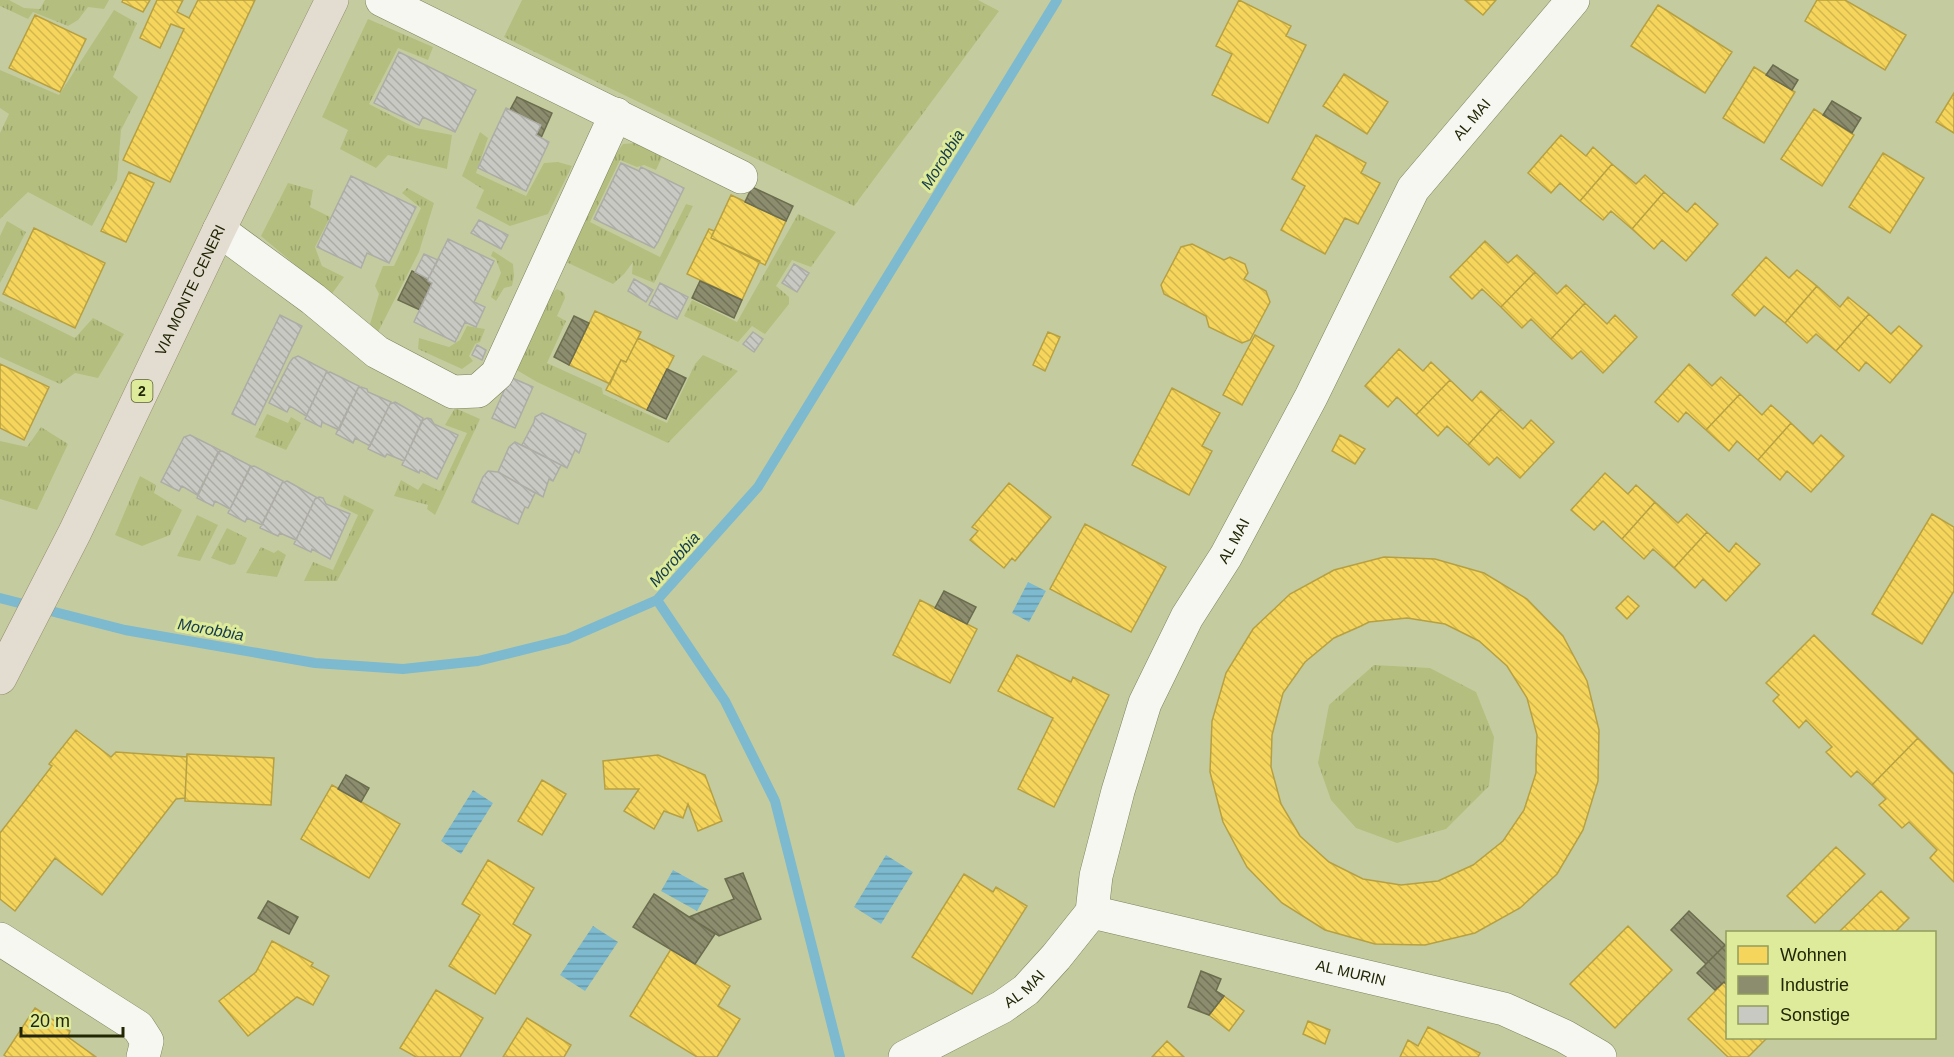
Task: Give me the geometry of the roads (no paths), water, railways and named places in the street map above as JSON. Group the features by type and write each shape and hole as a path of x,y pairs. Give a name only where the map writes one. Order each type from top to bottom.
{"main road":[{"name":"VIA MONTE CENERI","path":"5,669 75,532 332,0"}],"street":[{"path":"382,0 741,177"},
{"name":"AL MAI","path":"905,1057 1002,1007 1026,990 1092,912 1098,866 1145,703 1187,617 1226,556 1311,397 1413,189 1573,0"},
{"path":"219,230 313,299 377,352 453,392 478,391 496,374 616,114"},
{"name":"AL MURIN","path":"1092,912 1504,1009 1564,1035 1600,1057"},
{"path":"0,939 138,1027 147,1041 143,1057"}],"water":[{"path":"1028,582 1046,591 1029,622 1012,613"},
{"path":"473,790 493,803 461,854 441,841"},
{"path":"886,855 913,872 881,924 854,907"},
{"path":"673,870 709,890 697,911 661,891"},
{"path":"593,926 618,942 585,991 560,975"}],"waterway":[{"name":"Morobbia","path":"0,598 125,630 315,663 403,669 478,661 567,639 657,600 758,487 1057,0"},
{"path":"657,600 725,701 775,801 840,1057"}]}
